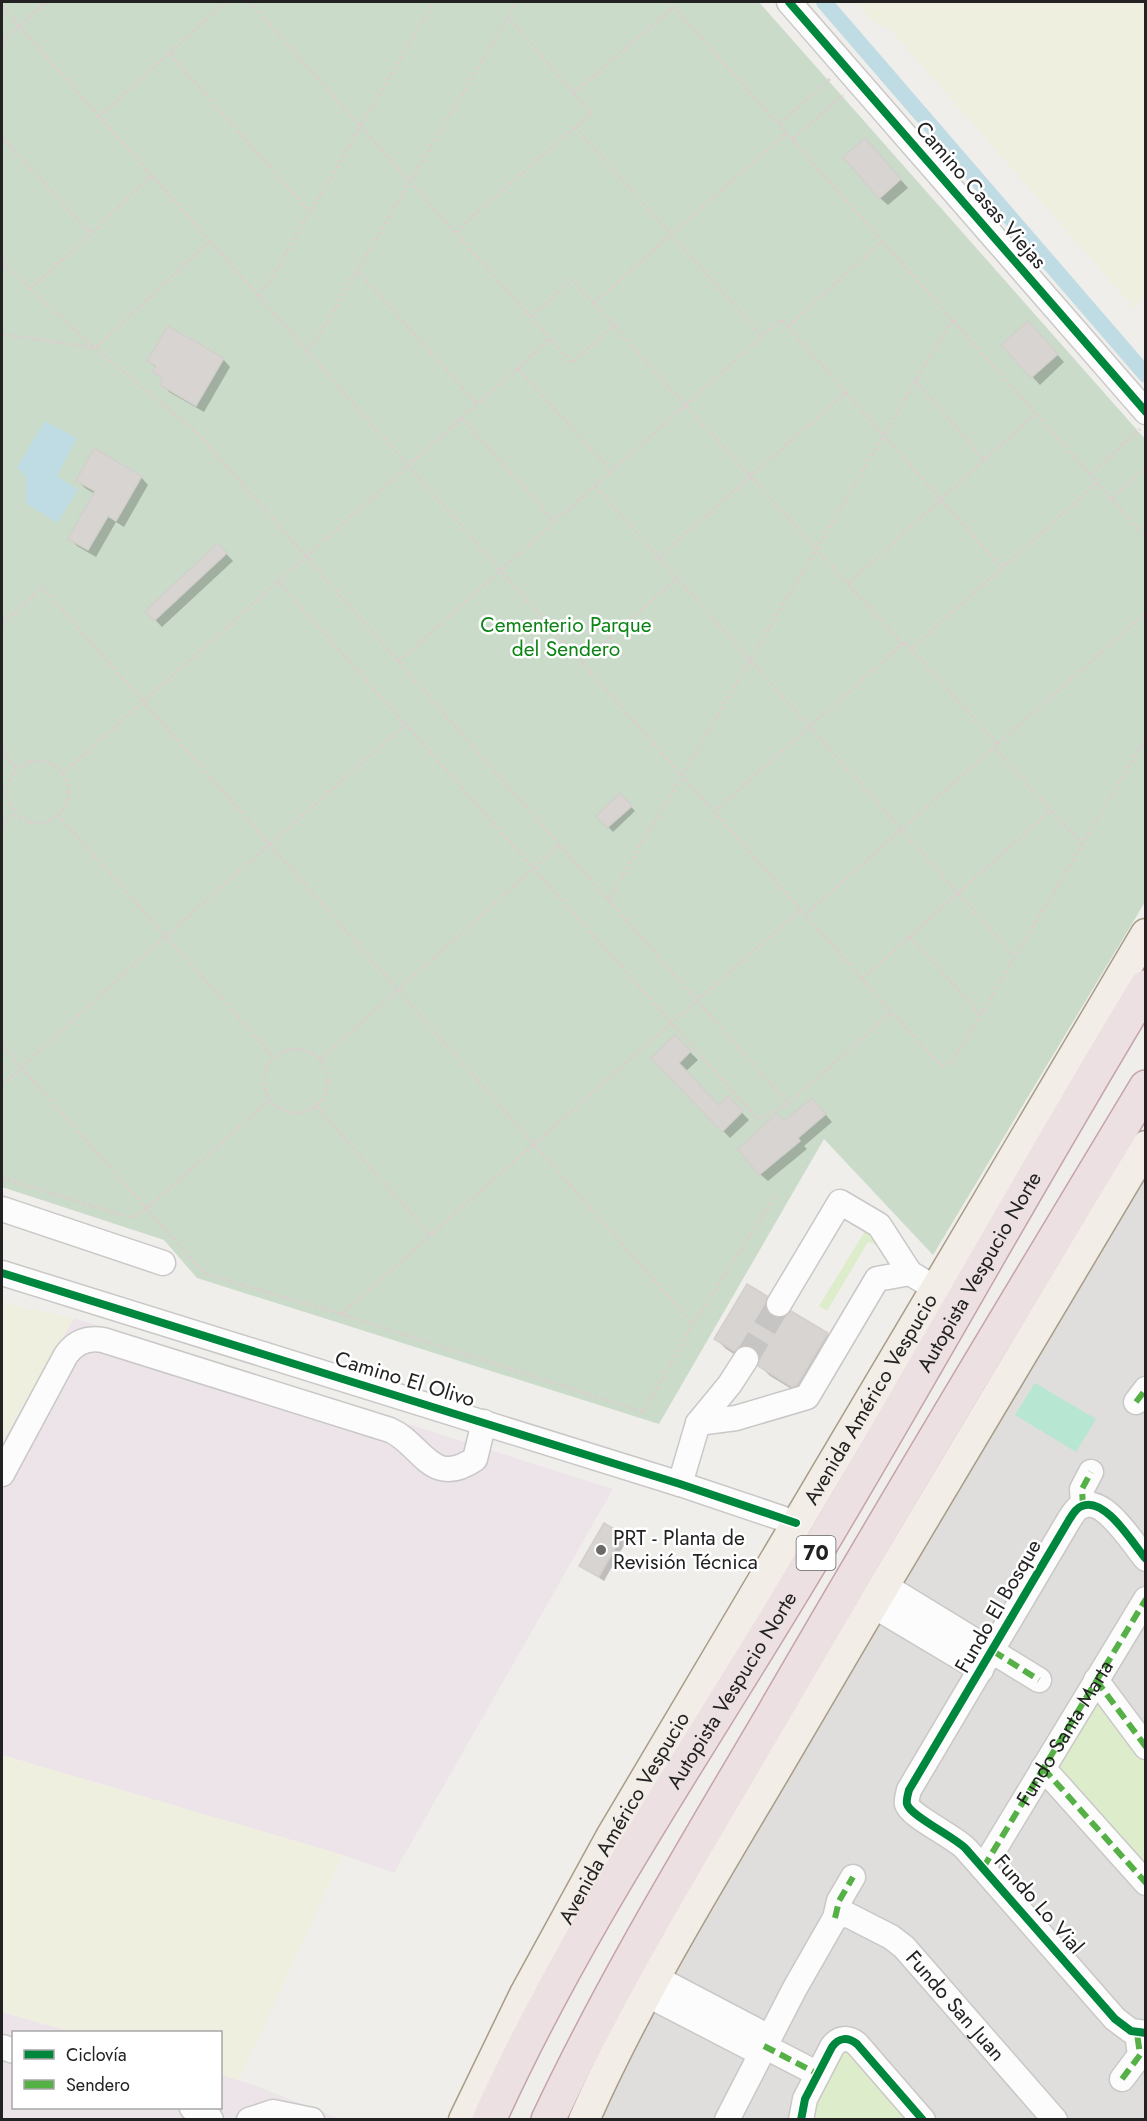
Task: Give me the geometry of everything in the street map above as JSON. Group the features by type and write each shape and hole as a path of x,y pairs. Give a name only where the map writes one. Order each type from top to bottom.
{"highway":[{"name":"Autopista Vespucio Norte","path":"489,2120 544,2006 606,1894 814,1557 1076,1102 1146,987"},
{"name":"70","path":"548,2120 596,2021 662,1902 931,1443 1146,1087"}],"main road":[{"name":"Avenida Américo Vespucio","path":"464,2120 520,2004 578,1895 796,1523 923,1281 1146,934"},
{"path":"584,2120 651,1985 878,1595 1145,1148"}],"street":[{"name":"Camino Casas Viejas","path":"789,2 1146,412"},
{"path":"779,1304 840,1202 879,1225 923,1281"},
{"path":"2,1209 163,1263"},
{"name":"Camino El Olivo","path":"2,1273 484,1422 796,1523"},
{"path":"698,1423 735,1418 807,1397 877,1280 923,1281"},
{"path":"2,1474 66,1355 76,1345 89,1339 103,1340 390,1430 406,1439 425,1460 443,1468 461,1466 475,1459 484,1422"},
{"path":"680,1484 698,1423 730,1384 746,1359"},
{"name":"Fundo El Bosque","path":"907,1804 909,1790 1069,1520 1083,1506 1082,1490 1091,1472"},
{"path":"1083,1506 1096,1505 1107,1512 1146,1559"},
{"path":"878,1595 987,1660 1039,1680"},
{"name":"Fundo Santa Marta","path":"983,1868 1146,1599"},
{"path":"1096,1680 1146,1747"},
{"path":"1043,1768 1146,1883"},
{"name":"Fundo Lo Vial","path":"907,1804 917,1816 960,1842 1115,2019 1125,2028 1141,2033"},
{"path":"728,2120 764,2045 814,1953 837,1917 837,1907 853,1877"},
{"name":"Fundo San Juan","path":"837,1917 850,1915 904,1947 1055,2120"},
{"path":"651,1985 818,2074"},
{"path":"1122,2079 1140,2055 1141,2033"},
{"path":"801,2120 802,2105 835,2043 842,2039 849,2039 857,2044 922,2120"},
{"path":"195,2109 208,2114 211,2120"},
{"path":"253,2119 273,2112 312,2120"}],"path":[{"path":"2,41 46,2"},
{"path":"99,117 226,2"},
{"path":"250,2 572,363 614,325"},
{"path":"259,298 434,2"},
{"path":"308,353 517,2"},
{"path":"670,2 1146,538"},
{"path":"2,6 800,910 940,1065 945,1066 954,1059 1146,738"},
{"path":"574,93 674,6"},
{"path":"455,232 591,113 508,17"},
{"path":"170,54 310,212"},
{"path":"779,124 851,73"},
{"path":"793,140 851,73"},
{"path":"576,127 762,336"},
{"path":"594,303 787,133"},
{"path":"2,136 91,234"},
{"path":"30,289 151,175"},
{"path":"787,326 882,241"},
{"path":"95,348 209,242"},
{"path":"2,263 95,348 198,435 788,1104"},
{"path":"357,271 477,404"},
{"path":"531,317 572,280 903,645"},
{"path":"398,662 782,319 1002,568"},
{"path":"608,900 952,320"},
{"path":"2,334 95,348"},
{"path":"63,773 550,339"},
{"path":"518,368 611,471"},
{"path":"915,380 985,460"},
{"path":"659,557 846,392"},
{"path":"848,584 1035,414"},
{"path":"461,418 555,522"},
{"path":"1090,474 1146,424"},
{"path":"1111,498 1146,467"},
{"path":"911,649 1097,483"},
{"path":"595,486 1015,957"},
{"path":"582,663 678,578"},
{"path":"278,581 758,1120 788,1104 891,1012"},
{"path":"2,624 42,587 693,1324"},
{"path":"805,915 1146,613"},
{"path":"714,812 905,642 998,745"},
{"path":"2,1085 166,936 406,724"},
{"path":"994,748 1083,845"},
{"path":"2,751 17,768"},
{"path":"37,760 57,766 68,783 69,792 68,802 58,815 49,821 40,823 30,822 15,813 7,798 7,789 8,781 17,768 27,762 37,760"},
{"path":"862,979 1051,810"},
{"path":"2,825 15,813"},
{"path":"58,815 274,1057"},
{"path":"320,1060 560,845"},
{"path":"341,1314 800,910"},
{"path":"910,936 981,1015"},
{"path":"2,1045 200,1269 209,1275 341,1314 643,1412 693,1324 775,1196"},
{"path":"295,1050 305,1051 320,1060 326,1071 327,1081 326,1091 316,1106 306,1112 296,1113 277,1108 270,1101 264,1082 265,1072 274,1057 285,1051 295,1050"},
{"path":"2,1178 132,1218 147,1209 270,1101"},
{"path":"316,1106 431,1236"}],"shaded area":[{"path":"1145,1172 1145,2119 596,2120 675,1966"},
{"path":"74,1318 613,1489 394,1873 343,1855 2,1755 2,1443"},
{"path":"2,2012 69,2031 12,2031 12,2109 222,2109 222,2075 251,2084 340,2119 2,2119"}],"green space":[{"name":"Cementerio Parque del Sendero","path":"2,2 759,2 1145,439 1145,902 933,1255 824,1139 659,1424 197,1278 164,1240 2,1187"},
{"path":"856,2 1145,2 1146,295 1135,309 889,28 875,24"},
{"path":"867,1228 880,1246 868,1242 827,1311 819,1306"},
{"path":"2,1303 74,1318 2,1443"},
{"path":"1035,1383 1096,1419 1076,1452 1015,1415"},
{"path":"1096,1694 1145,1756 1145,1871 1056,1766"},
{"path":"2,1755 343,1855 239,2080 222,2075 222,2031 69,2031 2,2012"},
{"path":"844,2043 917,2120 805,2120"}],"water":[{"path":"45,421 77,438 57,476 78,490 57,523 26,503 26,477 17,467"}],"building":[{"path":"865,138 901,179 879,199 843,157"},
{"path":"1028,321 1058,354 1031,378 1001,345"},
{"path":"168,326 224,358 196,406 160,385 163,378 152,372 156,366 147,361"},
{"path":"94,448 142,476 116,521 108,516 88,550 68,539 95,491 76,481"},
{"path":"218,543 227,553 154,621 145,611"},
{"path":"620,793 632,806 607,828 596,816"},
{"path":"675,1035 691,1051 679,1063 719,1105 728,1096 743,1111 722,1132 651,1058"},
{"path":"812,1098 826,1114 798,1138 800,1141 759,1175 738,1149 777,1113 784,1121"},
{"path":"747,1284 767,1296 766,1310 771,1316 779,1318 791,1311 828,1333 797,1385 792,1387 758,1366 759,1353 753,1347 740,1346 734,1351 714,1339"},
{"name":"PRT - Planta de Revisión Técnica","path":"604,1523 623,1534 599,1577 579,1566"}],"waterway":[{"path":"824,2 1146,375"}],"tunnel":[{"path":"746,1359 779,1304"}],"marked path":[{"path":"1136,1402 1146,1389"},
{"path":"1083,1506 1082,1489 1091,1472"},
{"path":"983,1868 1146,1599"},
{"path":"993,1651 1039,1680"},
{"path":"1096,1680 1146,1747"},
{"path":"1043,1768 1146,1883"},
{"path":"835,1918 839,1901 853,1877"},
{"path":"1122,2079 1140,2055 1137,2033"},
{"path":"764,2046 818,2074"}],"cycle path":[{"path":"789,2 1146,412"},
{"path":"2,1273 680,1484 796,1523"},
{"path":"1146,1559 1109,1514 1091,1505 1082,1506 1076,1510 909,1790 907,1801 910,1809 916,1814 966,1849 1115,2019 1131,2031 1146,2033"},
{"path":"801,2120 805,2099 832,2047 844,2039 857,2044 923,2120"}],"place":[{"name":"PRT - Planta de Revisión Técnica","path":"601,1550"}]}
